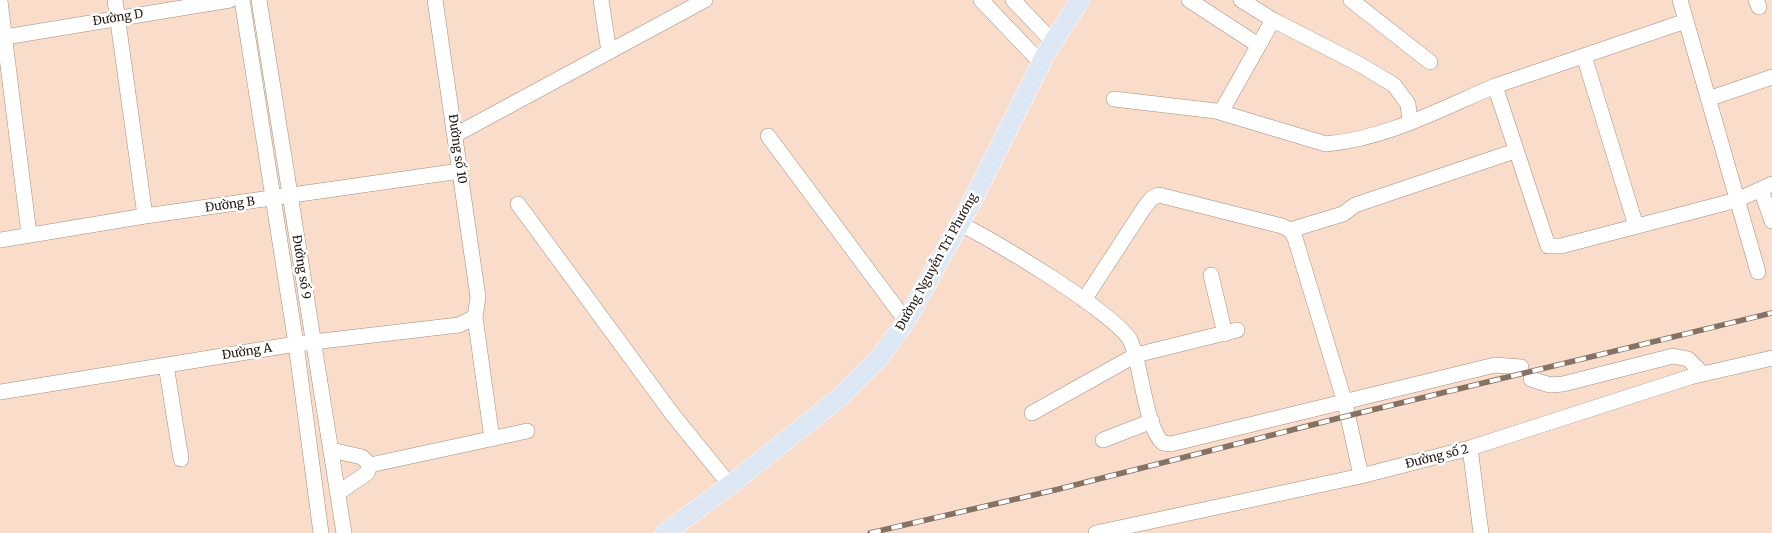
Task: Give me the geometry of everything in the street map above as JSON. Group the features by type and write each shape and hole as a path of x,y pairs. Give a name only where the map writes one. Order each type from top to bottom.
{"main road":[{"name":"Đường Nguyễn Tri Phương","path":"665,533 730,485 852,386 880,357 906,321 959,224 1053,42 1080,0"}],"street":[{"path":"115,0 145,216"},
{"name":"Đường D","path":"5,37 230,0"},
{"name":"Đường số 9","path":"242,0 296,344 321,533"},
{"name":"Đường số 9","path":"259,0 344,533"},
{"name":"Đường số 10","path":"435,0 478,297 474,317"},
{"path":"601,0 609,52"},
{"path":"455,135 705,0"},
{"path":"981,0 1042,63"},
{"path":"1013,0 1053,42"},
{"path":"1189,0 1258,45"},
{"path":"1241,0 1272,20 1360,64 1394,85 1408,104 1410,122"},
{"path":"1351,0 1430,62"},
{"path":"1680,0 1758,272"},
{"path":"0,2 29,234"},
{"path":"1221,112 1272,20"},
{"path":"1114,99 1221,112 1326,144 1343,143 1410,122 1495,86 1686,21"},
{"path":"1584,56 1636,226"},
{"path":"1708,99 1772,77"},
{"path":"1495,86 1548,246 1560,246 1737,200 1766,187 1772,221"},
{"path":"768,136 906,321"},
{"path":"1290,230 1343,214 1355,204 1516,151"},
{"name":"Đường B","path":"0,240 145,216 460,172"},
{"path":"1084,300 1144,208 1152,198 1159,195 1282,226 1290,230 1295,238 1345,403 1361,476"},
{"path":"518,204 673,415 730,485"},
{"path":"959,224 1001,246 1084,300 1127,333 1136,355 1152,421 1158,439 1163,444 1171,444 1345,403 1495,365 1563,384 1673,356 1688,359 1703,374"},
{"path":"1032,413 1136,355 1231,332 1211,276"},
{"path":"474,317 492,439"},
{"name":"Đường A","path":"0,392 296,344 459,325 474,317"},
{"name":"Đường số 2","path":"1096,533 1361,476 1470,448 1703,374 1772,358"},
{"path":"166,365 182,459"},
{"path":"1103,440 1152,421"},
{"path":"370,465 527,432"},
{"path":"1470,448 1481,533"},
{"path":"331,450 362,457 370,465"},
{"path":"338,493 367,473 370,465"}],"railway":[{"path":"870,533 1055,490 1347,416 1772,313"}]}
